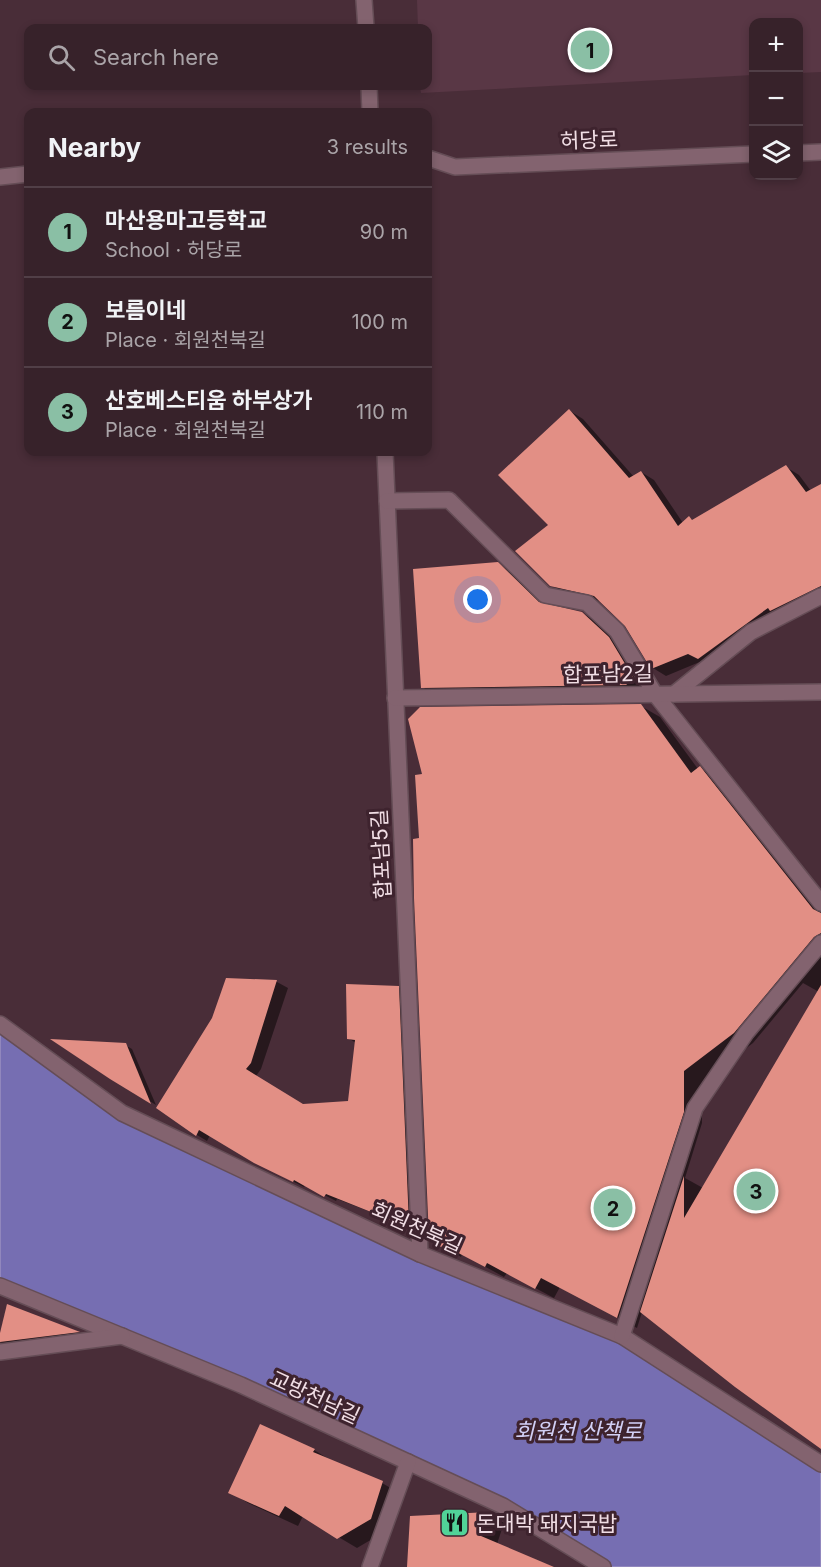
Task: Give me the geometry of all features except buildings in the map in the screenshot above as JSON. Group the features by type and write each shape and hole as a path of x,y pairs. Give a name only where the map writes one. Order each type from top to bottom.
{"street":[{"path":"364,0 366,24"},
{"path":"369,90 370,108"},
{"path":"803,153 821,152"},
{"name":"허당로","path":"432,159 455,167 749,154"},
{"path":"0,177 24,174"},
{"name":"합포남5길","path":"385,456 420,1254"},
{"path":"387,501 449,500 545,595 587,603 617,631 654,694 821,903"},
{"path":"674,694 751,632 821,596"},
{"name":"합포남2길","path":"395,698 821,692"},
{"path":"621,1336 695,1108 746,1033 821,943"},
{"name":"회원천북길","path":"0,1024 122,1113 420,1254 621,1336 821,1464"},
{"name":"교방천남길","path":"0,1286 241,1385 503,1506 603,1567"},
{"path":"0,1352 123,1336"},
{"path":"370,1567 408,1462"}],"shaded area":[{"path":"417,0 821,0 821,72 803,73 803,18 749,18 749,75 421,93 421,90 432,90 432,24 418,24"}],"water":[{"name":"회원천 산책로","path":"0,1024 122,1113 622,1336 821,1464 821,1567 603,1567 503,1506 0,1286"}],"place":[{"name":"마산용마고등학교","path":"590,50"},
{"name":"산호베스티움 하부상가","path":"756,1191"},
{"name":"보름이네","path":"613,1208"},
{"name":"돈대박 돼지국밥","path":"455,1523"}]}
